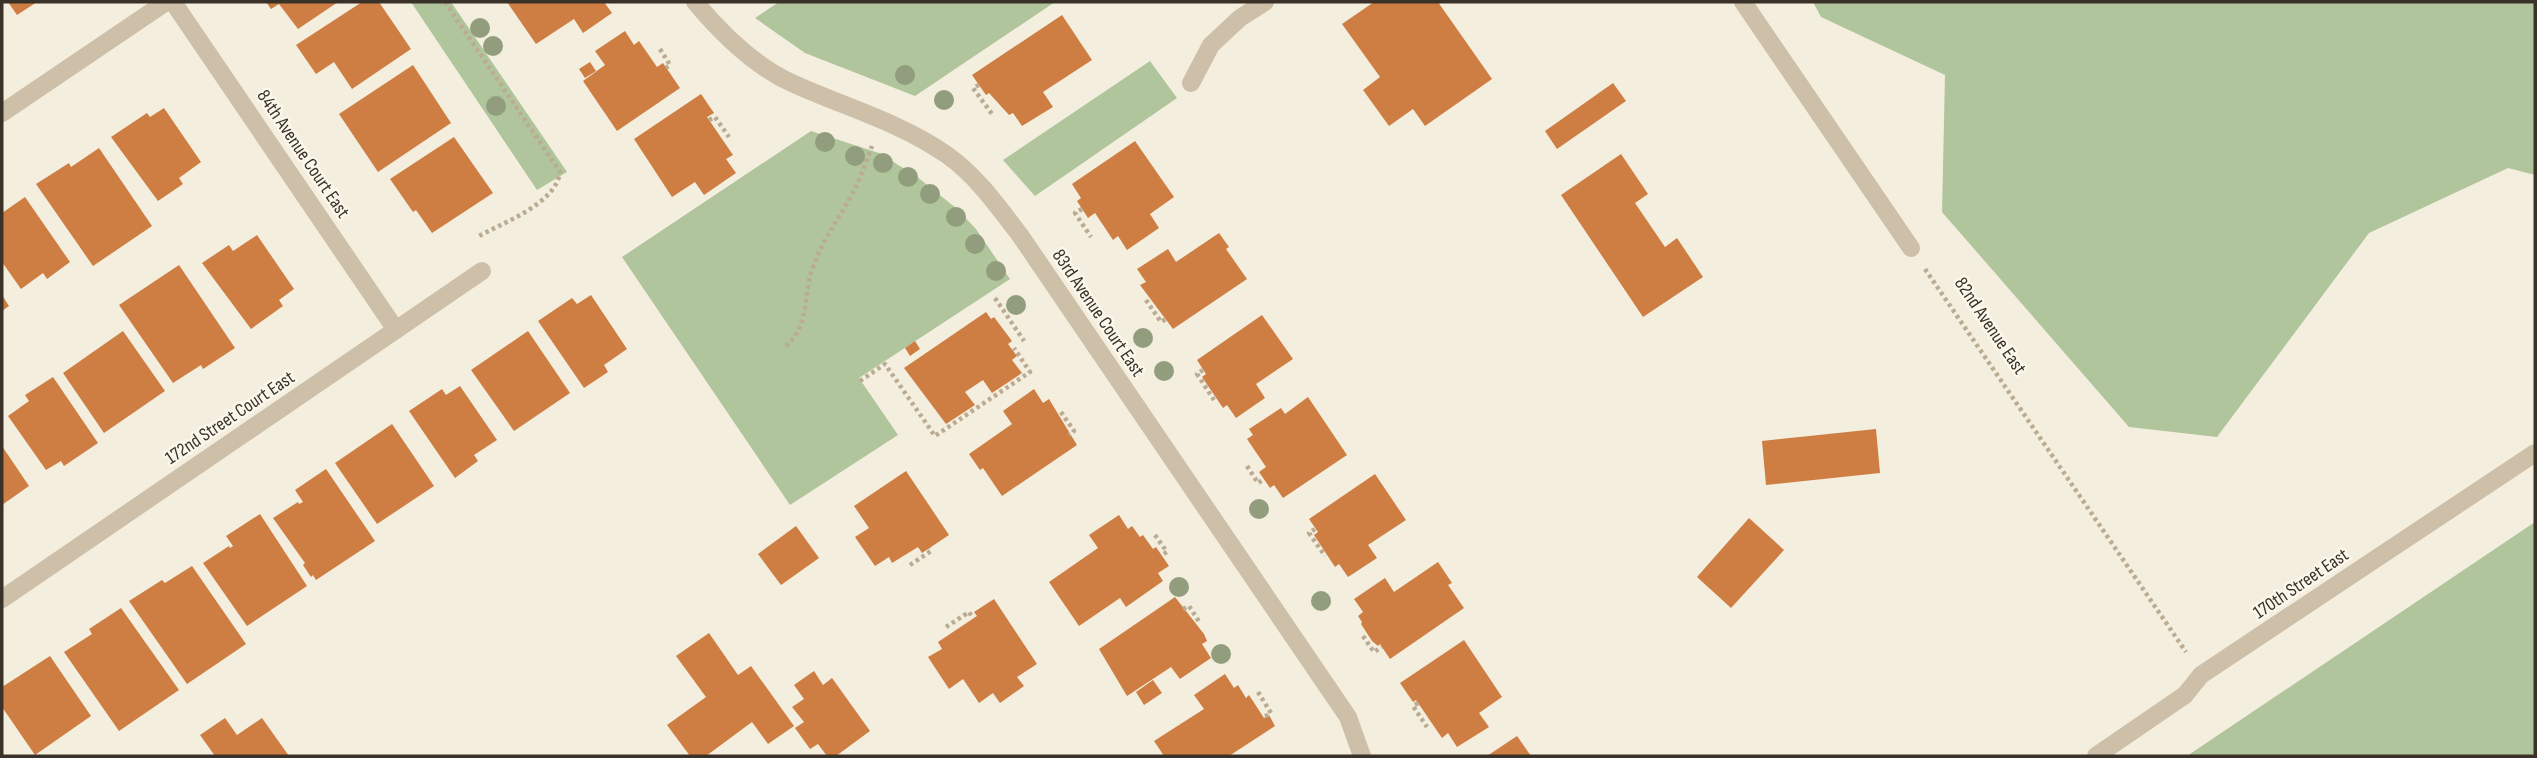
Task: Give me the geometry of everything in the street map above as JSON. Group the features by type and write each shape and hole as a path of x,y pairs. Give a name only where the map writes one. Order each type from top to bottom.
{"street":[{"path":"2,113 166,2"},
{"name":"84th Avenue Court East","path":"173,2 396,330"},
{"name":"83rd Avenue Court East","path":"695,2 749,57 790,83 891,123 947,154 988,193 1022,237 1348,717 1362,756"},
{"path":"1191,83 1211,45 1240,18 1265,2"},
{"path":"1743,2 1911,248"},
{"name":"172nd Street Court East","path":"2,599 482,271"},
{"name":"170th Street East","path":"2096,756 2185,695 2202,675 2535,453"}],"path":[{"path":"445,2 560,172 559,183 548,195 510,220 477,237"},
{"path":"660,49 670,65 666,68"},
{"path":"979,85 973,88 992,114"},
{"path":"709,120 715,117 729,137"},
{"path":"786,346 803,323 804,303 812,269 824,240 859,181 872,146"},
{"path":"1082,209 1075,213 1091,237"},
{"name":"82nd Avenue East","path":"1911,248 2202,675"},
{"path":"995,298 1024,341"},
{"path":"1146,300 1161,322 1166,319"},
{"path":"860,381 886,364 935,436 1030,372 1014,348"},
{"path":"1203,370 1197,374 1214,400"},
{"path":"1061,412 1074,431 1069,435"},
{"path":"1247,466 1258,483 1264,480"},
{"path":"1315,529 1309,533 1325,556"},
{"path":"1155,535 1167,552 1162,555"},
{"path":"910,565 931,551 929,548"},
{"path":"1183,609 1189,606 1200,623"},
{"path":"946,628 969,612 973,619"},
{"path":"1363,636 1374,652 1382,647"},
{"path":"1258,692 1271,713 1264,717"},
{"path":"1418,703 1413,706 1427,727"}],"green space":[{"path":"411,2 451,2 567,172 537,190"},
{"path":"779,2 1055,2 915,96 805,53 755,18"},
{"path":"1813,2 2535,2 2535,175 2508,168 2369,233 2217,437 2129,427 1942,212 1945,75 1821,17"},
{"path":"1150,61 1177,98 1035,196 1003,160"},
{"path":"811,131 879,153 916,176 956,208 976,229 1010,279 859,378 898,435 790,505 622,257"},
{"path":"2535,522 2535,756 2187,756"}],"building":[{"path":"8,2 37,2 17,15"},
{"path":"266,2 338,2 298,29 279,4 271,9"},
{"path":"362,2 379,2 411,49 352,89 334,62 316,74 296,45"},
{"path":"507,2 604,2 612,13 583,33 574,19 536,44"},
{"path":"1374,2 1438,2 1492,79 1425,126 1413,109 1389,126 1363,90 1380,77 1342,24"},
{"path":"1062,15 1092,60 1043,92 1053,107 1022,126 1013,113 1009,115 989,93 986,95 972,75"},
{"path":"625,31 634,45 639,41 657,67 663,63 680,88 617,131 583,81 605,65 595,51"},
{"path":"590,62 596,71 585,78 579,69"},
{"path":"413,65 451,123 378,172 339,114"},
{"path":"1613,83 1626,101 1557,149 1545,131"},
{"path":"701,94 714,113 707,117 733,155 726,159 736,173 704,195 695,182 672,197 634,139"},
{"path":"164,108 201,162 179,178 183,184 158,201 111,137 147,113 150,117"},
{"path":"454,137 493,193 432,233 416,210 413,212 390,179"},
{"path":"1135,141 1174,197 1150,214 1159,228 1127,250 1118,236 1113,240 1095,213 1088,218 1077,201 1081,198 1072,184"},
{"path":"99,148 152,226 93,266 36,184 69,163 71,167"},
{"path":"1621,154 1648,194 1635,203 1665,247 1677,238 1703,277 1643,317 1561,195"},
{"path":"25,197 70,262 47,279 43,273 21,289 2,262 2,213"},
{"path":"1219,233 1229,247 1226,249 1247,279 1173,329 1140,285 1146,282 1137,269 1168,249 1176,262"},
{"path":"257,235 294,289 279,300 283,306 251,329 202,263 229,245 233,251"},
{"path":"179,265 235,348 203,369 201,365 173,383 119,305"},
{"path":"2,295 9,306 2,311"},
{"path":"591,295 627,349 604,365 608,372 584,388 538,321 572,298 577,304"},
{"path":"986,312 991,319 994,317 1012,341 1008,344 1017,356 1012,360 1022,373 992,393 983,380 965,392 975,405 946,424 904,368"},
{"path":"1262,315 1293,359 1256,384 1265,398 1236,418 1227,405 1223,408 1202,377 1206,374 1197,360"},
{"path":"123,331 165,391 104,433 63,373"},
{"path":"528,331 570,393 514,431 471,370"},
{"path":"915,341 920,349 910,356 905,348"},
{"path":"53,377 98,443 64,466 61,461 46,470 8,416 29,401 25,395"},
{"path":"460,386 497,440 474,455 478,461 455,478 409,411 442,389 446,395"},
{"path":"1034,389 1043,403 1049,399 1077,445 1002,496 983,468 980,470 969,454 1012,424 1003,411"},
{"path":"1308,397 1347,455 1283,498 1274,485 1270,488 1259,472 1266,467 1247,439 1253,435 1249,429 1281,408 1285,414"},
{"path":"392,424 434,486 377,524 335,463"},
{"path":"1876,429 1880,473 1766,485 1762,441"},
{"path":"2,446 29,486 2,505"},
{"path":"326,469 375,541 316,580 313,575 311,577 303,565 305,563 273,518 298,502 303,502 295,490"},
{"path":"906,471 949,535 922,553 918,547 892,563 889,557 875,566 855,537 869,528 854,506"},
{"path":"1375,474 1406,520 1368,545 1377,558 1348,577 1339,564 1335,567 1314,535 1318,532 1309,519"},
{"path":"260,514 307,586 247,626 203,563 233,546 226,536"},
{"path":"1119,515 1128,529 1132,526 1153,549 1156,547 1169,566 1158,573 1163,581 1126,607 1120,598 1079,626 1049,582 1098,548 1089,535"},
{"path":"1749,518 1784,550 1731,608 1697,577"},
{"path":"796,526 819,558 781,585 758,554"},
{"path":"1438,562 1452,583 1448,585 1464,608 1390,659 1380,644 1378,646 1372,641 1361,624 1358,616 1363,612 1354,599 1385,578 1394,592"},
{"path":"192,566 246,644 187,684 129,601 162,580 165,583"},
{"path":"1175,597 1204,634 1207,641 1202,644 1211,658 1180,679 1171,667 1127,696 1099,649"},
{"path":"994,599 1037,664 1017,677 1024,686 1000,703 993,693 979,703 963,679 949,689 928,657 942,649 938,642 977,616 974,612"},
{"path":"121,608 179,690 119,731 64,652 92,634 89,629"},
{"path":"709,633 738,675 751,666 794,726 768,744 752,722 706,756 690,756 667,725 706,697 676,656"},
{"path":"1464,640 1502,697 1479,713 1489,727 1457,747 1448,733 1442,738 1416,700 1413,702 1400,683"},
{"path":"50,656 91,716 35,755 2,707 2,687"},
{"path":"814,671 823,685 832,678 870,731 836,756 827,756 818,744 810,749 795,728 804,722 792,707 804,699 794,685"},
{"path":"1225,674 1234,688 1238,685 1246,698 1249,695 1264,718 1269,715 1275,726 1229,756 1164,756 1154,741 1204,709 1194,695"},
{"path":"1153,680 1162,693 1144,705 1136,692"},
{"path":"225,718 237,735 262,718 289,756 215,756 200,735"},
{"path":"1517,736 1531,756 1487,756"}]}
